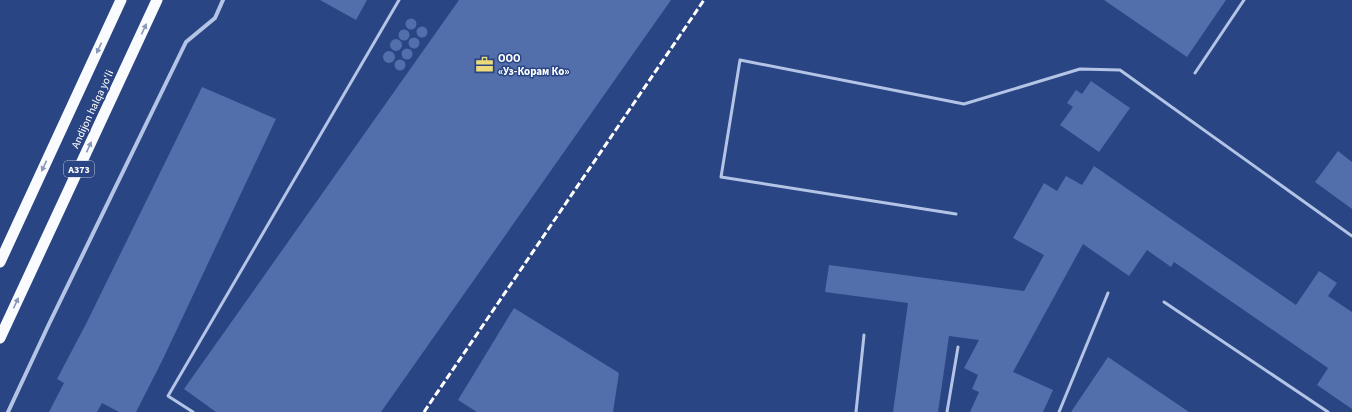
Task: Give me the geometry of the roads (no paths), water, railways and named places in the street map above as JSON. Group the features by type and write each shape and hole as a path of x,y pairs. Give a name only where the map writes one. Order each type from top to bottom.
{"highway":[{"name":"Andijon halqa yo‘li","path":"0,262 121,0"},
{"name":"Andijon halqa yo‘li","path":"0,338 157,0"}],"street":[{"path":"8,412 52,317 186,42 215,18 223,0"}],"lane":[{"path":"193,412 168,396 399,0"},
{"path":"1195,73 1244,0"},
{"path":"956,214 720,177 740,60 964,104 1080,68 1120,70 1352,236"},
{"path":"1059,412 1108,293"},
{"path":"1164,302 1328,412"},
{"path":"856,412 864,336"},
{"path":"947,412 958,347"}],"railway":[{"path":"424,412 704,0"}],"place":[{"name":"ООО «Уз-Корам Ко»","path":"485,64"}]}
